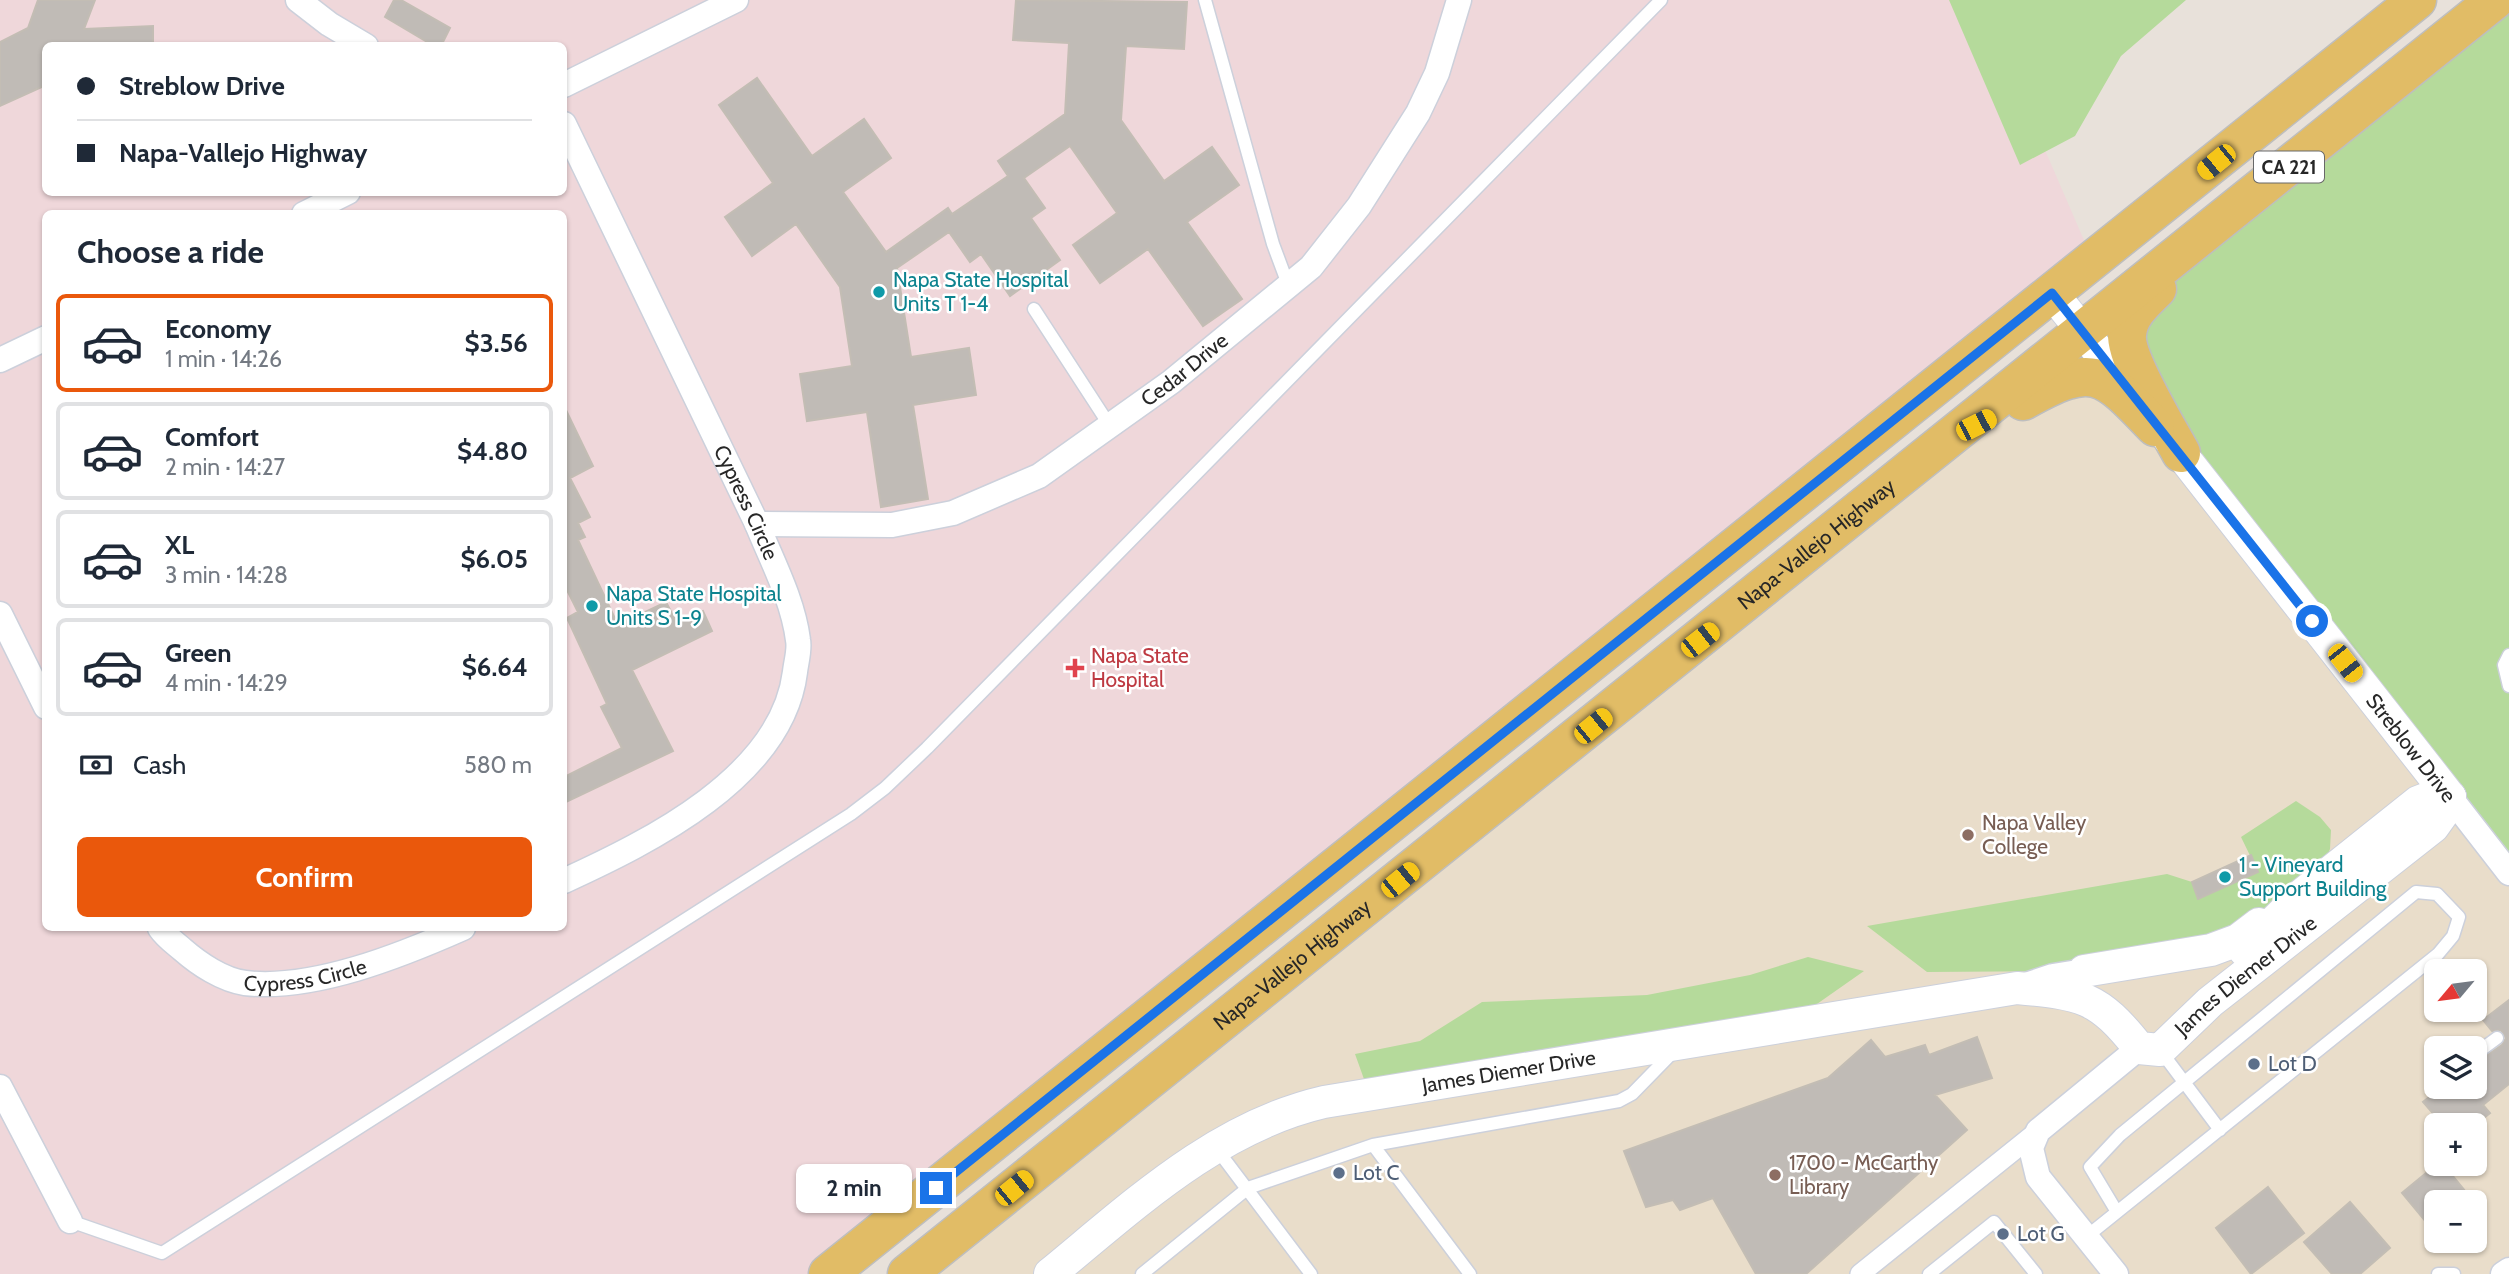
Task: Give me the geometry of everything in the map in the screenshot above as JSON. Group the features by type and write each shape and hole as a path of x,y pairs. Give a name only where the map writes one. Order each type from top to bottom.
{"main road":[{"name":"CA 221","path":"828,1274 2417,0"},
{"name":"Napa-Vallejo Highway","path":"907,1274 1955,436 2495,0"},
{"path":"2181,453 2145,387 2127,335 2134,312 2230,214"},
{"path":"1955,436 2058,382 2079,376 2101,380 2121,394 2181,453"}],"street":[{"path":"298,0 329,24 359,42"},
{"path":"567,84 736,0"},
{"name":"Cedar Drive","path":"757,524 892,525 953,513 1039,476 1171,382 1311,267 1352,216 1398,149 1437,73 1459,0"},
{"name":"Cypress Circle","path":"567,130 757,524 784,590 799,642 792,697 767,738 737,776 686,816 627,852 567,880"},
{"path":"312,210 340,196"},
{"name":"Streblow Drive","path":"2052,293 2181,453 2509,873"},
{"path":"0,360 42,340"},
{"path":"0,614 42,699"},
{"name":"James Diemer Drive","path":"2431,797 2450,797 2444,813 2432,827 2210,1002 2150,1043 2267,933 2299,898 2418,803 2431,797"},
{"path":"2084,971 2211,950 2238,940 2299,898"},
{"name":"Cypress Circle","path":"163,931 200,965 243,983 292,982 350,969 456,931"},
{"name":"James Diemer Drive","path":"1050,1274 1166,1181 1215,1147 1282,1114 1324,1102 2017,988 2053,976 2084,971 2106,979 2150,1043"},
{"name":"James Diemer Drive","path":"2017,988 2066,992 2096,1002 2150,1043"},
{"path":"1860,1274 2150,1043"},
{"path":"0,1087 70,1221"},
{"path":"2038,1131 2031,1148 2038,1177 2116,1274"},
{"path":"2503,1274 2509,1270"}],"lane":[{"path":"1205,0 1273,244 1289,287"},
{"path":"70,1221 162,1253 851,814 927,748 1661,0"},
{"path":"1034,309 1110,426"},
{"path":"2509,655 2504,665 2509,686"},
{"path":"2086,1237 2438,954 2453,936 2459,917 2437,894 2416,892 2120,1135 2090,1167 2117,1212"},
{"path":"2487,1045 2497,1038"},
{"path":"1142,1274 1248,1188 1373,1145 1619,1101 1632,1094 1682,1043"},
{"path":"2150,1043 2220,1130"},
{"path":"1373,1145 1470,1274"},
{"path":"1215,1147 1311,1274"},
{"path":"1929,1274 1994,1222 2036,1274"},
{"path":"2438,1274 2454,1274"}],"shaded area":[{"name":"Napa State Hospital","path":"0,0 1980,0 2093,261 828,1274 0,1274"},
{"name":"Napa Valley College","path":"2101,380 2509,873 2509,1274 907,1274 2019,403"}],"green space":[{"path":"1949,0 2186,0 2121,56 2075,136 2020,165"},
{"path":"2509,0 2509,873 2181,453 2134,312"},
{"path":"2296,801 2320,817 2331,830 2330,849 2316,883 2266,918 2084,971 1927,972 1867,926 2167,874 2192,882 2198,899 2258,872 2241,837"},
{"path":"1808,957 1864,971 1787,1025 1369,1093 1355,1054 1420,1041 1482,1002 1647,995 1750,975"}],"building":[{"path":"38,0 95,0 84,29 153,26 153,42 42,42 42,87 0,106 0,42 28,28"},
{"path":"394,0 401,0 450,28 443,42 427,42 385,17"},
{"name":"Napa State Hospital Units T 1-4","path":"1016,0 1187,2 1184,49 1126,46 1121,120 1164,181 1212,147 1239,185 1187,222 1242,299 1203,326 1148,249 1100,283 1073,245 1117,213 1070,146 1024,178 1045,208 1031,218 1060,260 1010,296 981,254 970,262 949,232 897,268 911,357 969,348 976,395 913,405 928,499 881,507 867,412 807,421 800,374 852,366 840,287 796,224 752,256 725,217 773,183 719,105 757,78 812,156 864,119 891,158 843,192 886,252 948,208 952,214 1008,176 998,161 1065,114 1069,43 1013,40"},
{"name":"Napa State Hospital Units S 1-9","path":"567,412 593,466 570,478 590,517 578,523 585,537 578,540 618,625 666,602 677,623 703,611 712,631 632,670 673,751 567,802 567,776 622,748 601,707 607,704 567,618 578,612 567,590"},
{"name":"1 - Vineyard Support Building","path":"2251,855 2258,872 2198,899 2192,882"},
{"path":"2509,1000 2509,1084 2483,1105 2490,1113 2487,1115 2487,1113 2433,1113 2423,1102 2427,1099 2487,1099 2487,1055 2502,1045 2506,1038 2501,1030 2492,1031 2485,1022 2487,1022 2487,1017"},
{"name":"1700 - McCarthy Library","path":"1977,1037 1992,1078 1935,1095 1967,1130 1806,1274 1756,1274 1713,1198 1680,1210 1673,1200 1646,1207 1624,1151 1828,1078 1871,1040 1885,1057 1925,1045 1929,1055"},
{"path":"2424,1175 2453,1176 2464,1190 2424,1190 2424,1220 2402,1193"},
{"path":"2268,1187 2304,1233 2251,1274 2216,1228"},
{"path":"2350,1202 2390,1248 2360,1274 2332,1274 2304,1242"}],"place":[{"name":"Napa State Hospital Units T 1-4","path":"879,292"},
{"name":"Napa State Hospital Units S 1-9","path":"592,606"},
{"name":"Napa State Hospital","path":"1075,668"},
{"name":"Napa Valley College","path":"1968,835"},
{"name":"1 - Vineyard Support Building","path":"2225,877"},
{"name":"Lot D","path":"2254,1064"},
{"name":"Lot C","path":"1339,1173"},
{"name":"1700 - McCarthy Library","path":"1775,1175"},
{"name":"Lot G","path":"2003,1234"}],"route":[{"path":"936,1188 2052,293 2312,621"}]}
